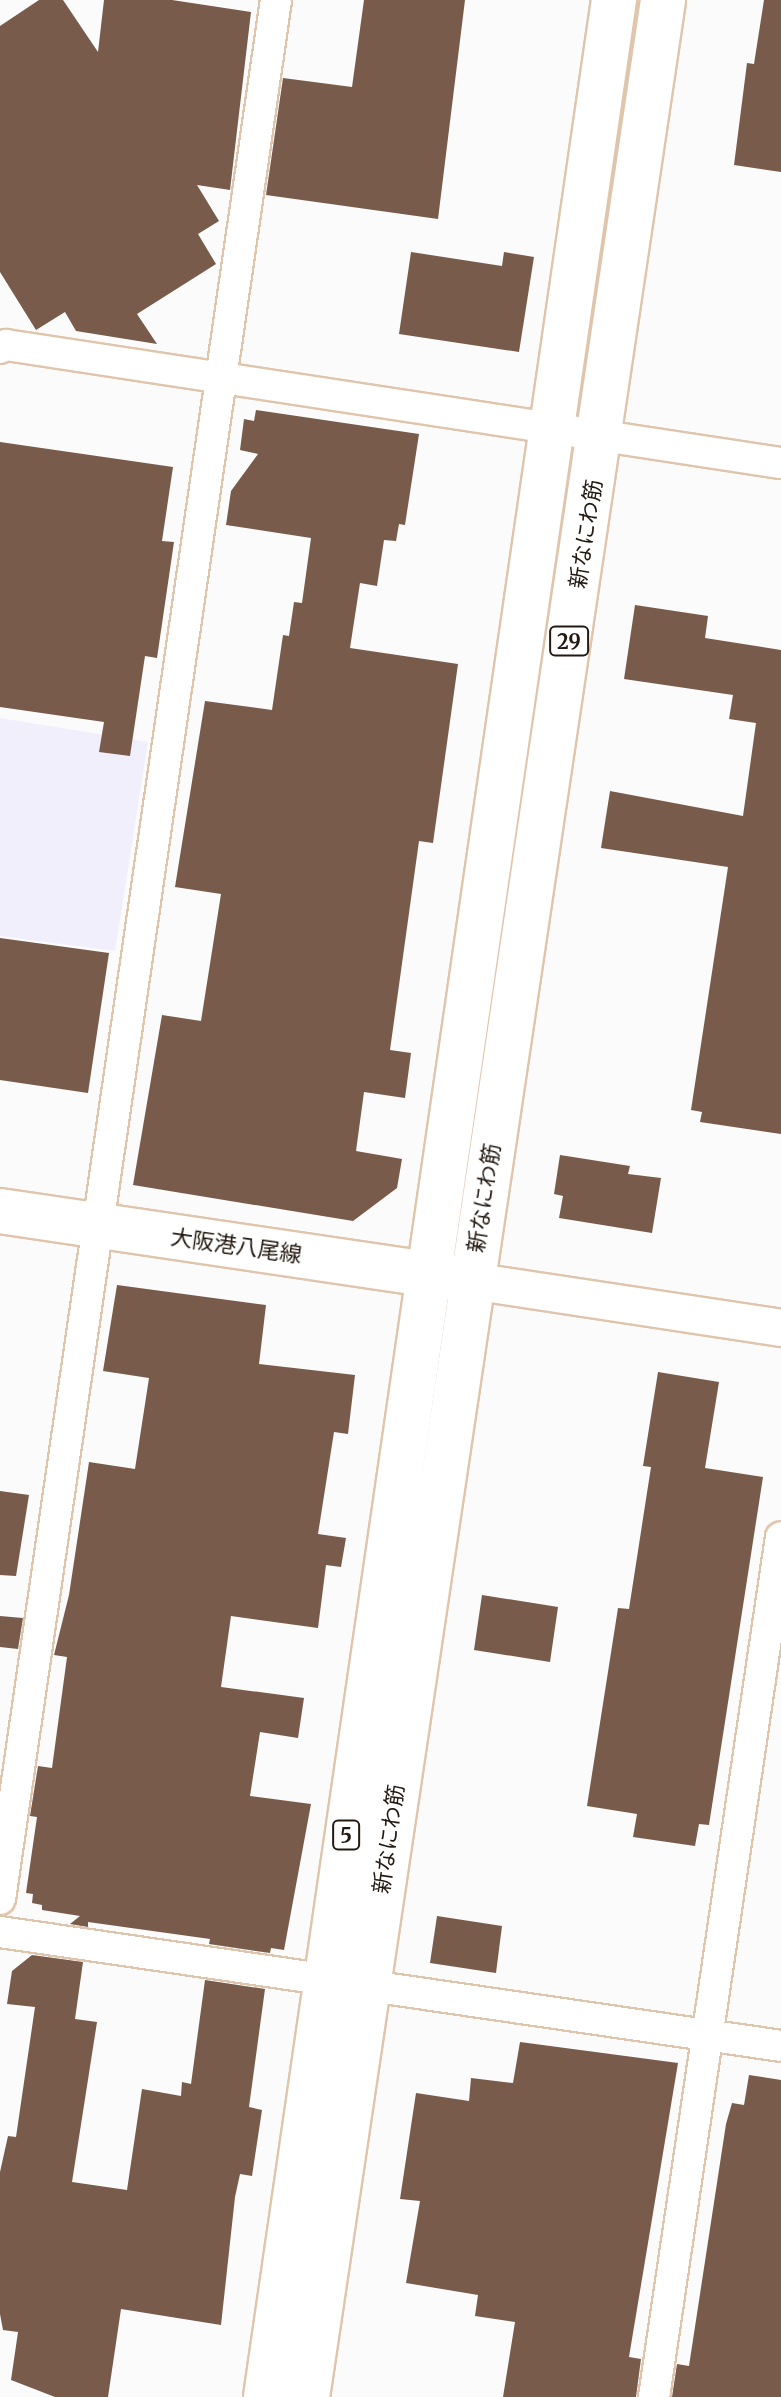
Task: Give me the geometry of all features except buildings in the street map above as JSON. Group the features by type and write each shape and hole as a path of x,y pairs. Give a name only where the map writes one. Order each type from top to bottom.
{"main road":[{"name":"新なにわ筋","path":"266,2397 426,1273 614,0"},
{"name":"新なにわ筋","path":"307,2397 471,1281 601,435 663,0"},
{"name":"大阪港八尾線","path":"0,1211 471,1281"}],"street":[{"path":"0,1899 94,1227 223,378 276,0"},
{"path":"2,343 781,463"},
{"path":"471,1281 781,1328"},
{"path":"654,2397 781,1537"},
{"path":"0,1932 368,1983 781,2046"}],"shaded area":[{"path":"0,718 148,742 115,951 0,936"}]}
